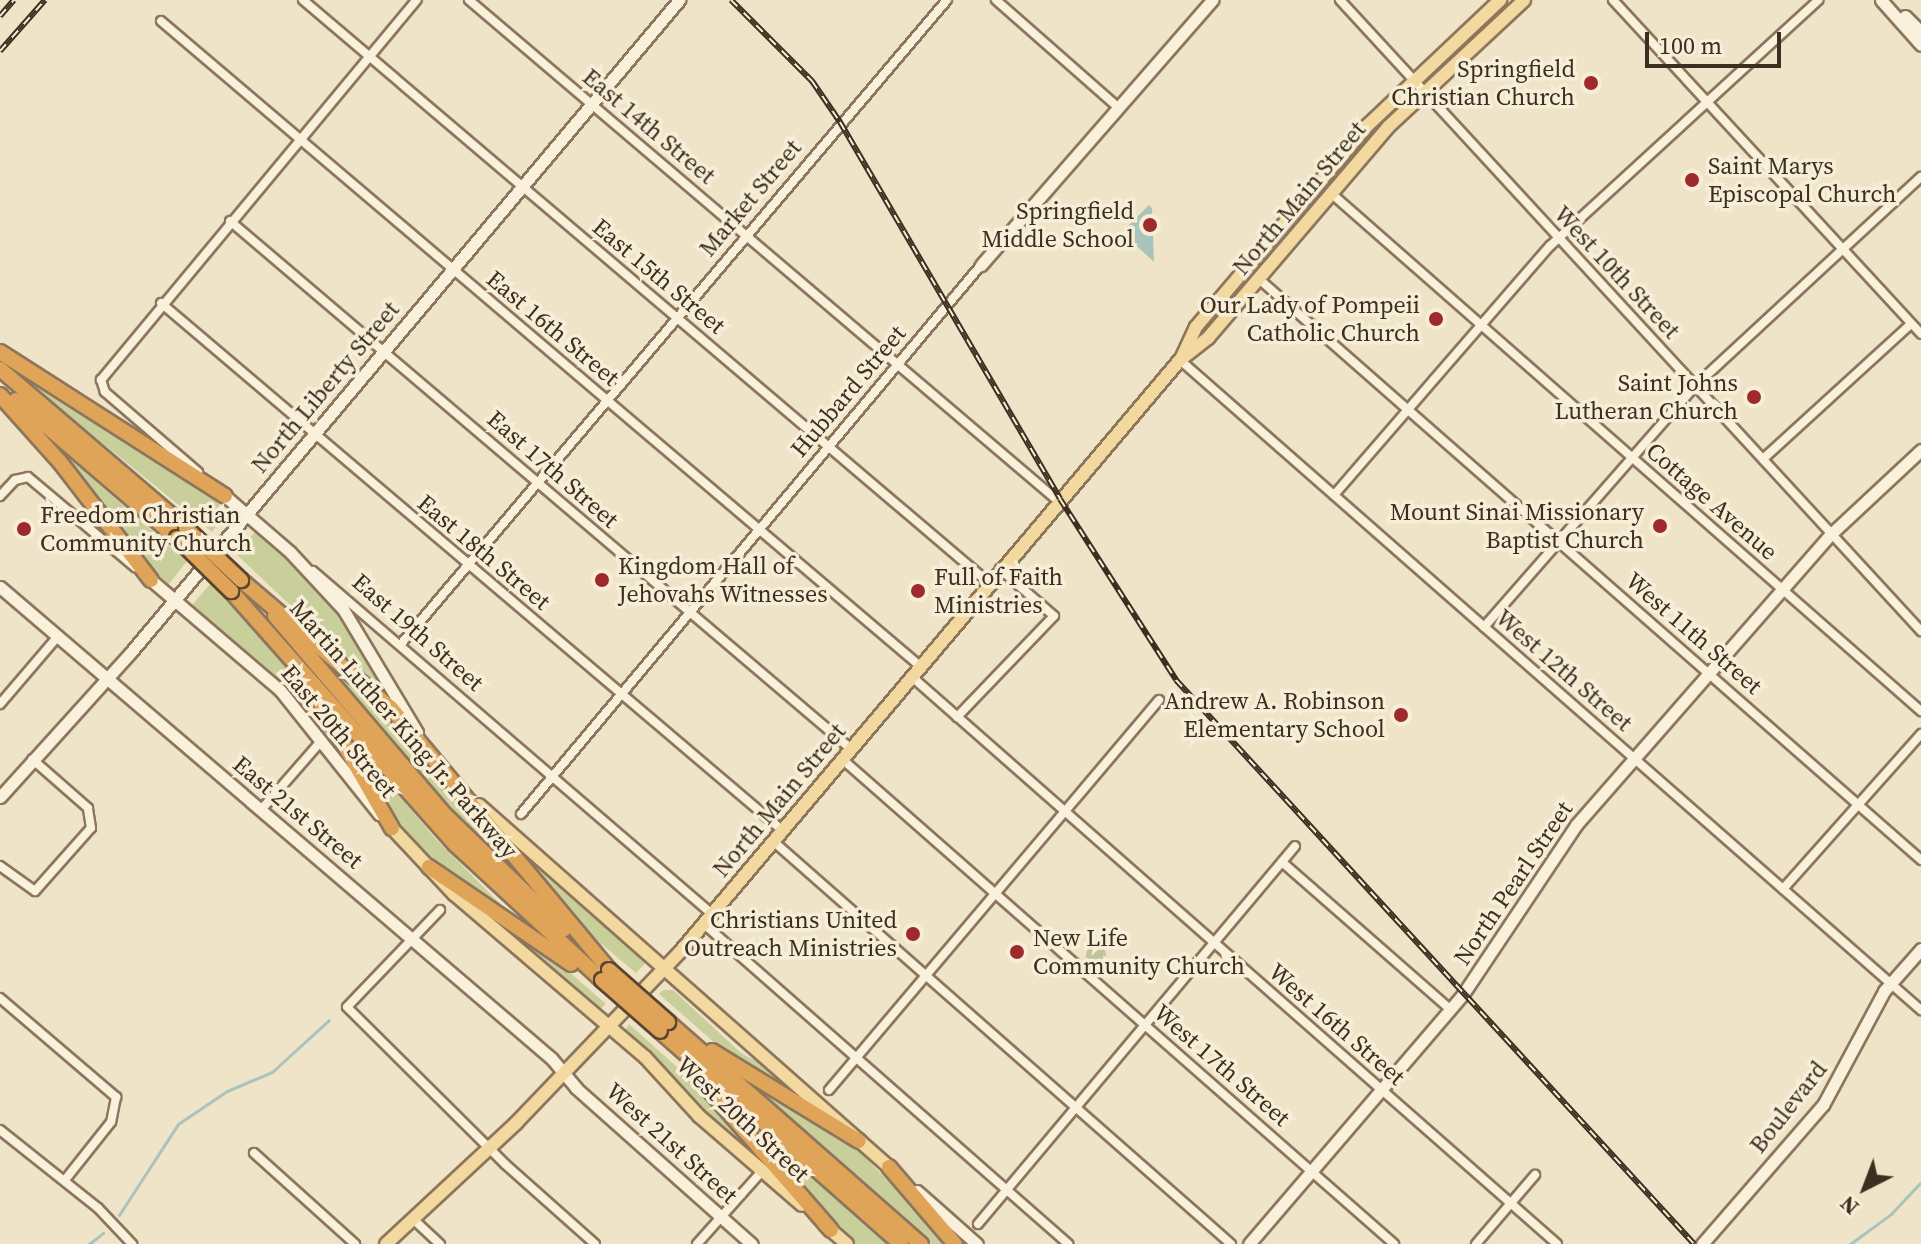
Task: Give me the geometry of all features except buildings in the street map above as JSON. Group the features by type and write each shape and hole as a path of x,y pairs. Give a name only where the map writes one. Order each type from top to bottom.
{"highway":[{"path":"0,352 225,496"},
{"name":"Martin Luther King Jr. Parkway","path":"0,369 236,585 467,838 603,976"},
{"name":"Martin Luther King Jr. Parkway","path":"0,386 182,533"},
{"path":"0,395 60,462 151,580"},
{"path":"236,585 375,693 433,755 603,976"},
{"name":"Martin Luther King Jr. Parkway","path":"236,585 307,673 455,844 901,1244"},
{"path":"307,673 311,688 392,828"},
{"path":"429,867 603,976"},
{"path":"665,1030 859,1141"},
{"path":"665,1030 831,1230"},
{"name":"Martin Luther King Jr. Parkway","path":"665,1030 921,1244"},
{"path":"889,1167 955,1244"}],"main road":[{"name":"North Main Street","path":"1180,360 1196,327 1368,125 1500,0"},
{"name":"North Main Street","path":"386,1244 491,1148 665,968 1180,360 1208,338 1424,92 1524,0"},
{"path":"433,755 507,832 889,1167"},
{"name":"East 20th Street","path":"392,828 429,867 608,1028"},
{"name":"West 20th Street","path":"608,1028 847,1244"}],"street":[{"name":"East 15th Street","path":"303,0 989,583"},
{"path":"161,303 416,0"},
{"name":"East 14th Street","path":"469,0 1058,501"},
{"name":"North Liberty Street","path":"0,797 176,599 679,0"},
{"name":"Market Street","path":"401,644 947,0"},
{"path":"996,0 1119,108"},
{"name":"Hubbard Street","path":"521,814 981,265 1212,0"},
{"name":"West 10th Street","path":"1340,0 1921,631"},
{"path":"1613,0 1921,334"},
{"path":"1334,495 1559,239 1818,0"},
{"path":"1881,0 1921,45"},
{"path":"1889,0 1921,32"},
{"name":"East 16th Street","path":"161,21 760,530 916,671"},
{"path":"1484,627 1695,386 1921,177"},
{"name":"Cottage Avenue","path":"1332,194 1921,711"},
{"name":"East 17th Street","path":"230,221 691,612 846,754"},
{"name":"West 11th Street","path":"1259,279 1921,860"},
{"name":"East 19th Street","path":"161,303 101,380 105,392 552,777 857,1057 1068,1244"},
{"name":"East 18th Street","path":"161,303 782,830"},
{"path":"1763,459 1911,324"},
{"name":"West 12th Street","path":"1180,360 1921,1010"},
{"name":"North Pearl Street","path":"1249,1244 1451,1010 1558,849 1634,759 1832,533 1921,450"},
{"name":"East 20th Street","path":"0,496 23,476 176,599 271,681 392,828"},
{"path":"290,552 350,617 433,755"},
{"path":"957,717 1054,616 1000,569"},
{"name":"East 21st Street","path":"0,587 565,1074"},
{"path":"0,704 58,636"},
{"name":"West 16th Street","path":"916,671 957,717 1557,1244"},
{"path":"829,1090 1159,700"},
{"path":"1783,889 1921,734"},
{"path":"261,810 322,740"},
{"name":"West 17th Street","path":"846,754 996,892 1394,1244"},
{"path":"0,866 35,891 91,828 88,808 32,759"},
{"path":"773,841 1231,1244"},
{"path":"978,1224 1295,846"},
{"path":"1282,862 1451,1010"},
{"path":"440,910 414,941 347,1007 491,1148 595,1244"},
{"name":"Boulevard","path":"1702,1244 1823,1105 1891,984 1921,949"},
{"path":"0,998 116,1097 111,1122 64,1181"},
{"name":"West 21st Street","path":"565,1074 752,1244"},
{"path":"0,1130 64,1181 132,1244"},
{"path":"254,1153 355,1244"},
{"path":"889,1167 977,1244"},
{"path":"697,1244 763,1170"},
{"path":"1476,1244 1535,1175"},
{"path":"413,1219 440,1244"}],"green space":[{"path":"0,360 211,495 227,514 212,532"},
{"path":"54,445 187,561 169,584 150,569"},
{"path":"255,532 315,583 346,620 396,705 235,553"},
{"path":"211,583 293,674 356,779 277,681 192,605"},
{"path":"320,654 394,717 515,872 449,806"},
{"path":"341,728 435,838 514,918 441,868 395,824"},
{"path":"504,834 647,961 636,973 580,926"},
{"path":"462,893 559,963 606,1004 598,1011"},
{"path":"1096,945 1103,948 1106,955 1103,962 1096,965 1089,962 1086,955 1089,948"},
{"path":"663,990 673,990 741,1053 769,1068 827,1117 716,1044 659,994"},
{"path":"629,1024 706,1093 799,1200 698,1109 624,1032"},
{"path":"728,1065 860,1152 949,1244 932,1244"},
{"path":"726,1097 888,1244 856,1244 828,1220"}],"water":[{"path":"1149,205 1152,208 1154,262 1126,236 1126,228"}],"waterway":[{"path":"119,1215 178,1124 227,1091 272,1072 329,1020"},
{"path":"1850,1244 1891,1214 1920,1183"},
{"path":"89,1244 103,1233"}],"railway":[{"path":"0,16 14,0"},
{"path":"0,51 45,0"},
{"path":"731,0 812,81 840,122 1060,499 1176,680 1694,1244"}],"place":[{"name":"Springfield Christian Church","path":"1591,83"},
{"name":"Saint Marys Episcopal Church","path":"1692,180"},
{"name":"Springfield Middle School","path":"1150,225"},
{"name":"Our Lady of Pompeii Catholic Church","path":"1436,319"},
{"name":"Saint Johns Lutheran Church","path":"1754,397"},
{"name":"Mount Sinai Missionary Baptist Church","path":"1660,526"},
{"name":"Freedom Christian Community Church","path":"24,529"},
{"name":"Kingdom Hall of Jehovahs Witnesses","path":"602,580"},
{"name":"Full of Faith Ministries","path":"918,591"},
{"name":"Andrew A. Robinson Elementary School","path":"1401,715"},
{"name":"Christians United Outreach Ministries","path":"913,934"},
{"name":"New Life Community Church","path":"1017,952"}]}
